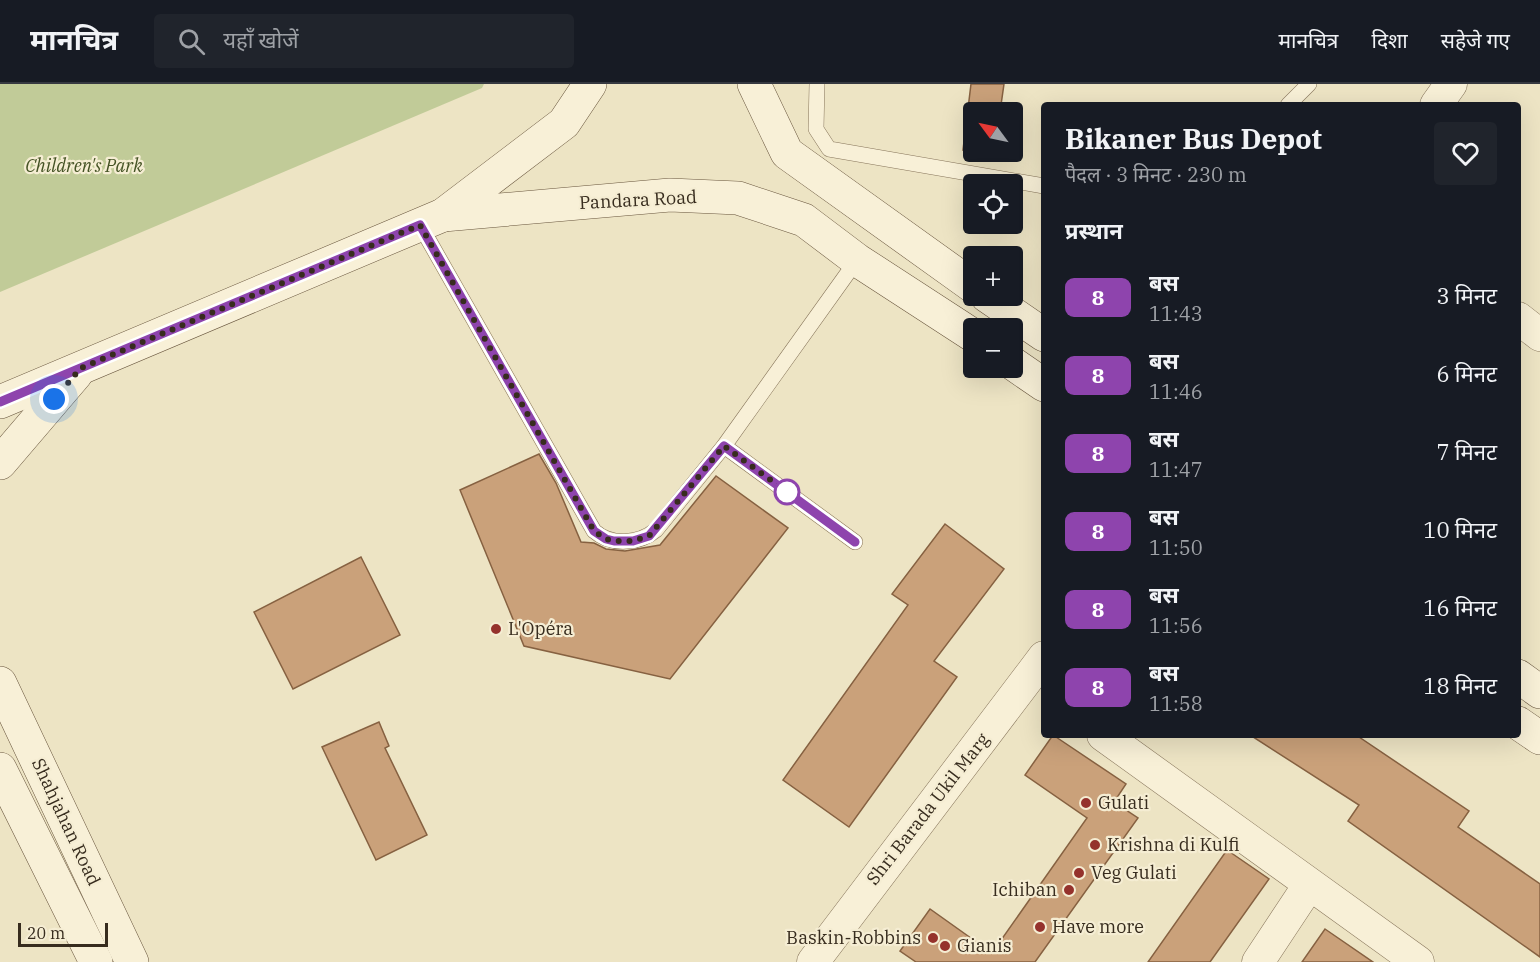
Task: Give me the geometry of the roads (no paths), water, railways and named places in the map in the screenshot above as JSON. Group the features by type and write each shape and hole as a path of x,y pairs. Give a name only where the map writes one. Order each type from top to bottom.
{"main road":[{"path":"0,402 432,220 564,123 590,84"},
{"path":"754,84 787,153 963,278"},
{"name":"Pandara Road","path":"432,220 670,195 738,198 804,220 856,260 963,329"},
{"path":"1002,306 1041,333"},
{"path":"0,464 81,368"},
{"path":"1023,371 1041,384"},
{"path":"1521,678 1540,692"},
{"name":"Shahjahan Road","path":"0,683 132,962"},
{"path":"1521,725 1540,738"},
{"name":"Shahjahan Road","path":"0,769 8,805 96,962"}],"street":[{"path":"1438,102 1451,84"},
{"path":"1521,320 1540,335"},
{"name":"Shri Barada Ukil Marg","path":"813,962 1039,676"},
{"path":"1107,738 1418,962"},
{"path":"1258,962 1309,885"}],"lane":[{"path":"817,84 816,129 829,149 1041,185"},
{"path":"1291,102 1310,84"},
{"path":"432,220 594,531 606,539 626,542 649,536 724,446 856,260"},
{"path":"724,446 855,542"}],"place":[{"name":"L'Opéra","path":"496,629"},
{"name":"Gulati","path":"1086,803"},
{"name":"Krishna di Kulfi","path":"1095,845"},
{"name":"Veg Gulati","path":"1079,873"},
{"name":"Ichiban","path":"1069,890"},
{"name":"Have more","path":"1040,927"},
{"name":"Baskin-Robbins","path":"933,938"},
{"name":"Gianis","path":"945,946"}],"park label":[{"name":"Children's Park","path":"84,166"}]}
